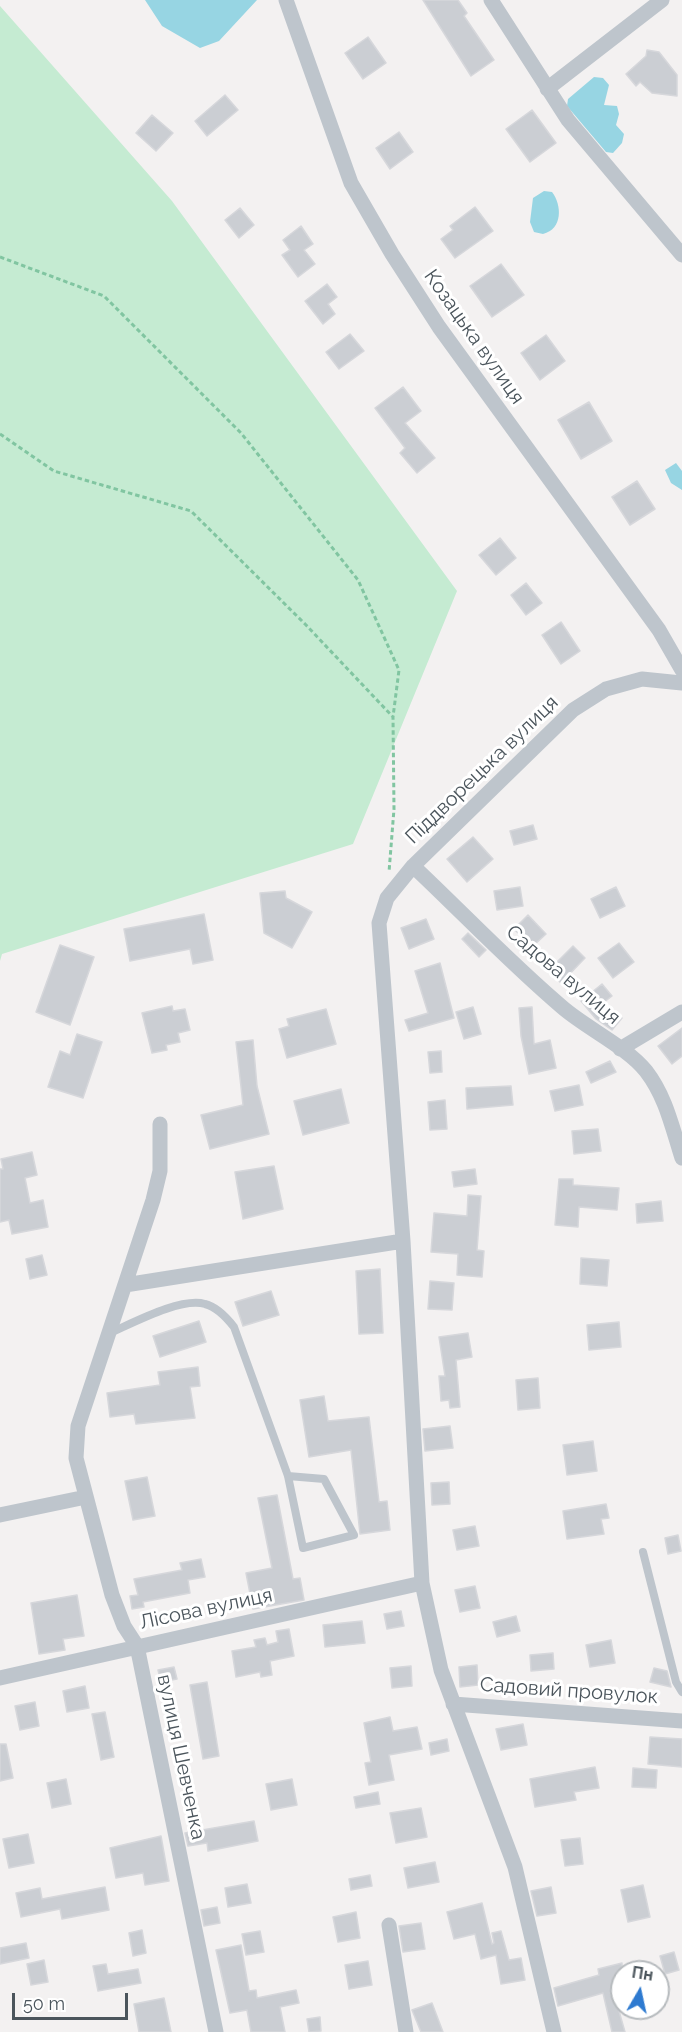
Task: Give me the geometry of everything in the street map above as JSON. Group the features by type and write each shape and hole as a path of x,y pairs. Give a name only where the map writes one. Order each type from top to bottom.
{"street":[{"name":"Козацька вулиця","path":"286,0 351,183 392,254 439,327 659,630 682,670"},
{"path":"491,0 568,120 682,255"},
{"path":"547,89 662,0"},
{"name":"Піддворецька вулиця","path":"387,898 413,866 573,710 606,689 642,679 682,683"},
{"name":"Садова вулиця","path":"413,866 466,915 515,967 583,1025 644,1068 663,1096 682,1158"},
{"path":"387,898 379,923 403,1241 422,1584 441,1670 515,1867 554,2032"},
{"path":"620,1050 682,1012"},
{"name":"вулиця Шевченка","path":"160,1124 160,1171 78,1426 75,1441 76,1458 112,1595 124,1626 137,1646 216,2032"},
{"path":"124,1285 403,1241"},
{"path":"0,1515 86,1497"},
{"name":"Лісова вулиця","path":"0,1677 422,1584"},
{"name":"Садовий провулок","path":"453,1704 682,1721"},
{"path":"389,1925 405,2032"}],"lane":[{"path":"108,1333 187,1303 205,1304 224,1315 234,1327 288,1476 303,1548 354,1535 324,1479 288,1476"},
{"path":"643,1552 676,1682 682,1692"}],"path":[{"path":"0,257 104,296 241,433 358,580 399,670 393,717 394,808 387,898"},
{"path":"0,434 54,471 191,511 306,625 393,717"}],"green space":[{"path":"0,6 172,201 457,591 353,844 2,954 0,961"}],"water":[{"path":"145,0 257,0 219,41 200,48 162,26"},
{"path":"594,77 603,78 609,85 604,105 617,106 619,114 616,125 624,134 622,143 613,153 606,152 567,106 568,99"},
{"path":"544,191 552,192 555,197 559,216 554,227 543,234 534,232 530,222 533,198"},
{"path":"676,463 682,471 682,490 671,483 665,470"}],"building":[{"path":"423,0 458,0 467,13 464,16 494,60 471,76"},
{"path":"368,37 386,63 363,79 345,53"},
{"path":"647,50 659,52 677,75 677,96 652,93 640,82 636,86 626,74 646,56"},
{"path":"225,95 238,110 207,136 195,121"},
{"path":"532,110 556,143 530,162 506,129"},
{"path":"152,115 173,133 156,151 136,133"},
{"path":"399,132 413,152 390,169 376,148"},
{"path":"475,207 493,231 455,258 441,239 453,230 450,226"},
{"path":"240,208 254,225 239,238 225,220"},
{"path":"301,226 313,244 304,250 315,264 298,277 282,255 290,250 283,240"},
{"path":"501,264 524,295 492,317 470,286"},
{"path":"327,284 337,297 328,304 335,314 323,324 305,301"},
{"path":"350,334 364,351 339,369 326,352"},
{"path":"546,335 565,361 540,380 521,353"},
{"path":"403,387 421,411 405,423 435,458 417,473 400,453 405,448 375,408"},
{"path":"589,402 612,441 581,459 558,420"},
{"path":"637,481 655,509 630,525 612,497"},
{"path":"500,538 516,558 496,575 479,555"},
{"path":"526,583 542,603 526,615 511,595"},
{"path":"561,622 580,651 561,664 542,635"},
{"path":"533,825 537,839 514,845 510,831"},
{"path":"473,837 493,859 467,882 447,859"},
{"path":"520,887 523,906 497,910 494,891"},
{"path":"616,887 625,906 600,918 591,899"},
{"path":"285,891 286,898 312,912 292,948 264,933 260,893"},
{"path":"204,914 213,960 193,964 190,949 130,961 124,929"},
{"path":"528,915 546,934 532,947 514,929"},
{"path":"426,919 434,939 409,949 401,928"},
{"path":"468,933 486,950 479,957 462,939"},
{"path":"619,943 634,962 613,978 598,958"},
{"path":"60,945 94,957 70,1025 36,1012"},
{"path":"573,946 585,958 561,983 548,971"},
{"path":"440,963 454,1018 409,1031 405,1020 428,1013 415,971"},
{"path":"602,984 612,996 603,1003 622,1018 612,1030 596,1019 581,1001"},
{"path":"172,1006 173,1011 185,1009 190,1030 178,1033 180,1042 166,1045 167,1050 152,1053 142,1013"},
{"path":"473,1007 481,1034 464,1039 456,1012"},
{"path":"532,1007 534,1044 550,1040 556,1068 529,1074 521,1036 519,1008"},
{"path":"326,1009 336,1044 287,1058 279,1029 289,1026 287,1019"},
{"path":"682,1028 682,1056 672,1064 658,1046"},
{"path":"77,1034 102,1042 83,1098 48,1087 60,1051 70,1055"},
{"path":"253,1040 257,1086 269,1134 210,1149 201,1115 243,1105 236,1042"},
{"path":"441,1051 442,1072 430,1073 428,1052"},
{"path":"610,1061 616,1072 591,1083 586,1072"},
{"path":"579,1085 583,1105 555,1111 550,1091"},
{"path":"511,1086 513,1105 467,1109 466,1088"},
{"path":"341,1089 349,1123 303,1135 294,1101"},
{"path":"445,1100 447,1129 430,1130 428,1102"},
{"path":"598,1129 601,1151 574,1154 572,1131"},
{"path":"32,1152 37,1175 25,1178 30,1203 43,1200 48,1227 12,1234 9,1220 0,1222 0,1169 3,1169 1,1159"},
{"path":"274,1166 283,1209 243,1219 235,1172"},
{"path":"475,1169 477,1184 454,1187 452,1172"},
{"path":"559,1179 573,1179 573,1185 619,1188 617,1210 579,1207 578,1227 555,1225"},
{"path":"468,1195 481,1196 477,1250 484,1251 482,1277 457,1275 458,1254 431,1252 434,1213 467,1216"},
{"path":"661,1201 663,1221 637,1223 636,1204"},
{"path":"42,1255 47,1275 30,1279 26,1259"},
{"path":"581,1258 609,1260 607,1286 580,1284"},
{"path":"380,1269 383,1333 359,1334 356,1271"},
{"path":"430,1281 454,1283 452,1310 428,1309"},
{"path":"271,1291 279,1315 243,1326 235,1302"},
{"path":"199,1321 206,1342 160,1357 153,1336"},
{"path":"619,1322 621,1347 589,1350 587,1325"},
{"path":"468,1333 472,1357 456,1360 460,1407 450,1408 449,1400 441,1401 439,1376 445,1376 439,1337"},
{"path":"198,1367 200,1386 190,1387 195,1418 136,1424 134,1414 110,1417 107,1393 160,1385 158,1372"},
{"path":"538,1378 540,1408 518,1410 516,1380"},
{"path":"324,1396 328,1421 369,1417 379,1502 387,1501 390,1530 360,1534 351,1450 309,1457 300,1400"},
{"path":"450,1426 453,1448 425,1451 423,1429"},
{"path":"593,1441 597,1471 567,1475 563,1445"},
{"path":"147,1477 155,1516 133,1520 125,1481"},
{"path":"449,1482 450,1504 432,1505 431,1483"},
{"path":"277,1495 293,1579 300,1578 304,1600 253,1609 246,1573 272,1568 258,1498"},
{"path":"606,1504 609,1518 601,1519 604,1534 567,1539 563,1511"},
{"path":"475,1526 479,1546 457,1550 453,1530"},
{"path":"678,1535 681,1551 668,1554 665,1538"},
{"path":"201,1559 205,1577 188,1580 190,1593 143,1602 144,1607 132,1609 130,1596 138,1595 134,1579 182,1570 180,1563"},
{"path":"475,1586 480,1608 460,1612 455,1590"},
{"path":"77,1595 84,1636 63,1639 65,1650 39,1654 31,1603"},
{"path":"401,1611 404,1626 387,1629 384,1614"},
{"path":"516,1616 520,1631 497,1637 493,1622"},
{"path":"362,1621 365,1643 325,1647 323,1625"},
{"path":"289,1629 294,1656 270,1661 272,1675 261,1677 260,1672 236,1677 232,1651 256,1647 254,1640 265,1638 267,1645 278,1642 276,1631"},
{"path":"611,1640 615,1663 590,1667 586,1645"},
{"path":"553,1653 554,1669 531,1671 530,1655"},
{"path":"477,1665 478,1685 460,1687 459,1667"},
{"path":"411,1666 412,1686 392,1688 390,1668"},
{"path":"174,1667 177,1679 161,1682 158,1670"},
{"path":"654,1668 667,1671 671,1687 650,1682"},
{"path":"207,1682 219,1756 203,1759 190,1685"},
{"path":"85,1686 89,1708 67,1712 63,1691"},
{"path":"35,1702 39,1726 20,1730 15,1706"},
{"path":"105,1712 114,1757 101,1760 92,1714"},
{"path":"390,1717 393,1731 417,1727 422,1749 389,1755 394,1780 369,1785 365,1763 371,1762 364,1723"},
{"path":"523,1724 527,1745 501,1750 496,1729"},
{"path":"650,1737 682,1739 682,1767 648,1764"},
{"path":"447,1739 449,1751 431,1755 429,1743"},
{"path":"0,1744 6,1744 13,1778 0,1781"},
{"path":"595,1767 599,1788 574,1792 576,1800 535,1807 530,1779"},
{"path":"633,1768 657,1770 656,1788 632,1787"},
{"path":"66,1779 71,1804 52,1808 47,1783"},
{"path":"292,1779 297,1805 271,1810 266,1784"},
{"path":"378,1792 380,1804 356,1808 354,1797"},
{"path":"421,1808 427,1837 396,1843 390,1813"},
{"path":"254,1821 258,1841 208,1851 207,1843 188,1846 185,1833"},
{"path":"28,1834 34,1863 9,1868 3,1839"},
{"path":"161,1836 169,1881 145,1885 143,1873 116,1878 110,1848"},
{"path":"580,1838 583,1864 565,1866 561,1840"},
{"path":"435,1862 439,1882 408,1888 404,1868"},
{"path":"370,1875 372,1886 351,1890 349,1879"},
{"path":"247,1884 251,1903 228,1907 225,1888"},
{"path":"643,1885 650,1917 628,1922 621,1890"},
{"path":"105,1887 109,1910 62,1919 60,1909 21,1917 16,1893 40,1888 42,1899"},
{"path":"551,1887 556,1913 537,1916 531,1891"},
{"path":"482,1903 492,1944 494,1943 492,1933 501,1931 509,1960 521,1958 525,1980 501,1984 496,1955 481,1959 475,1934 454,1939 447,1912"},
{"path":"217,1907 220,1923 204,1926 201,1910"},
{"path":"356,1912 360,1938 338,1942 333,1917"},
{"path":"421,1923 425,1949 403,1952 399,1926"},
{"path":"142,1930 146,1953 133,1956 129,1933"},
{"path":"260,1931 264,1952 246,1955 242,1934"},
{"path":"26,1943 29,1958 0,1964 0,1948"},
{"path":"241,1945 249,1991 256,1990 257,1998 296,1990 299,2003 280,2007 285,2032 251,2032 247,2010 230,2013 216,1950"},
{"path":"674,1952 679,1970 670,1973 670,1960 661,1960 660,1956"},
{"path":"44,1960 48,1982 31,1985 27,1964"},
{"path":"368,1961 372,1985 349,1989 345,1965"},
{"path":"106,1964 108,1974 138,1969 141,1983 98,1991 93,1966"},
{"path":"610,1966 610,2020 622,2020 625,2032 612,2032 603,1993 558,2006 554,1988 599,1975 598,1969"},
{"path":"164,1998 171,2032 139,2032 134,2004"},
{"path":"432,2003 443,2032 421,2032 412,2010"},
{"path":"320,2017 321,2031 309,2032 307,2019"}]}
